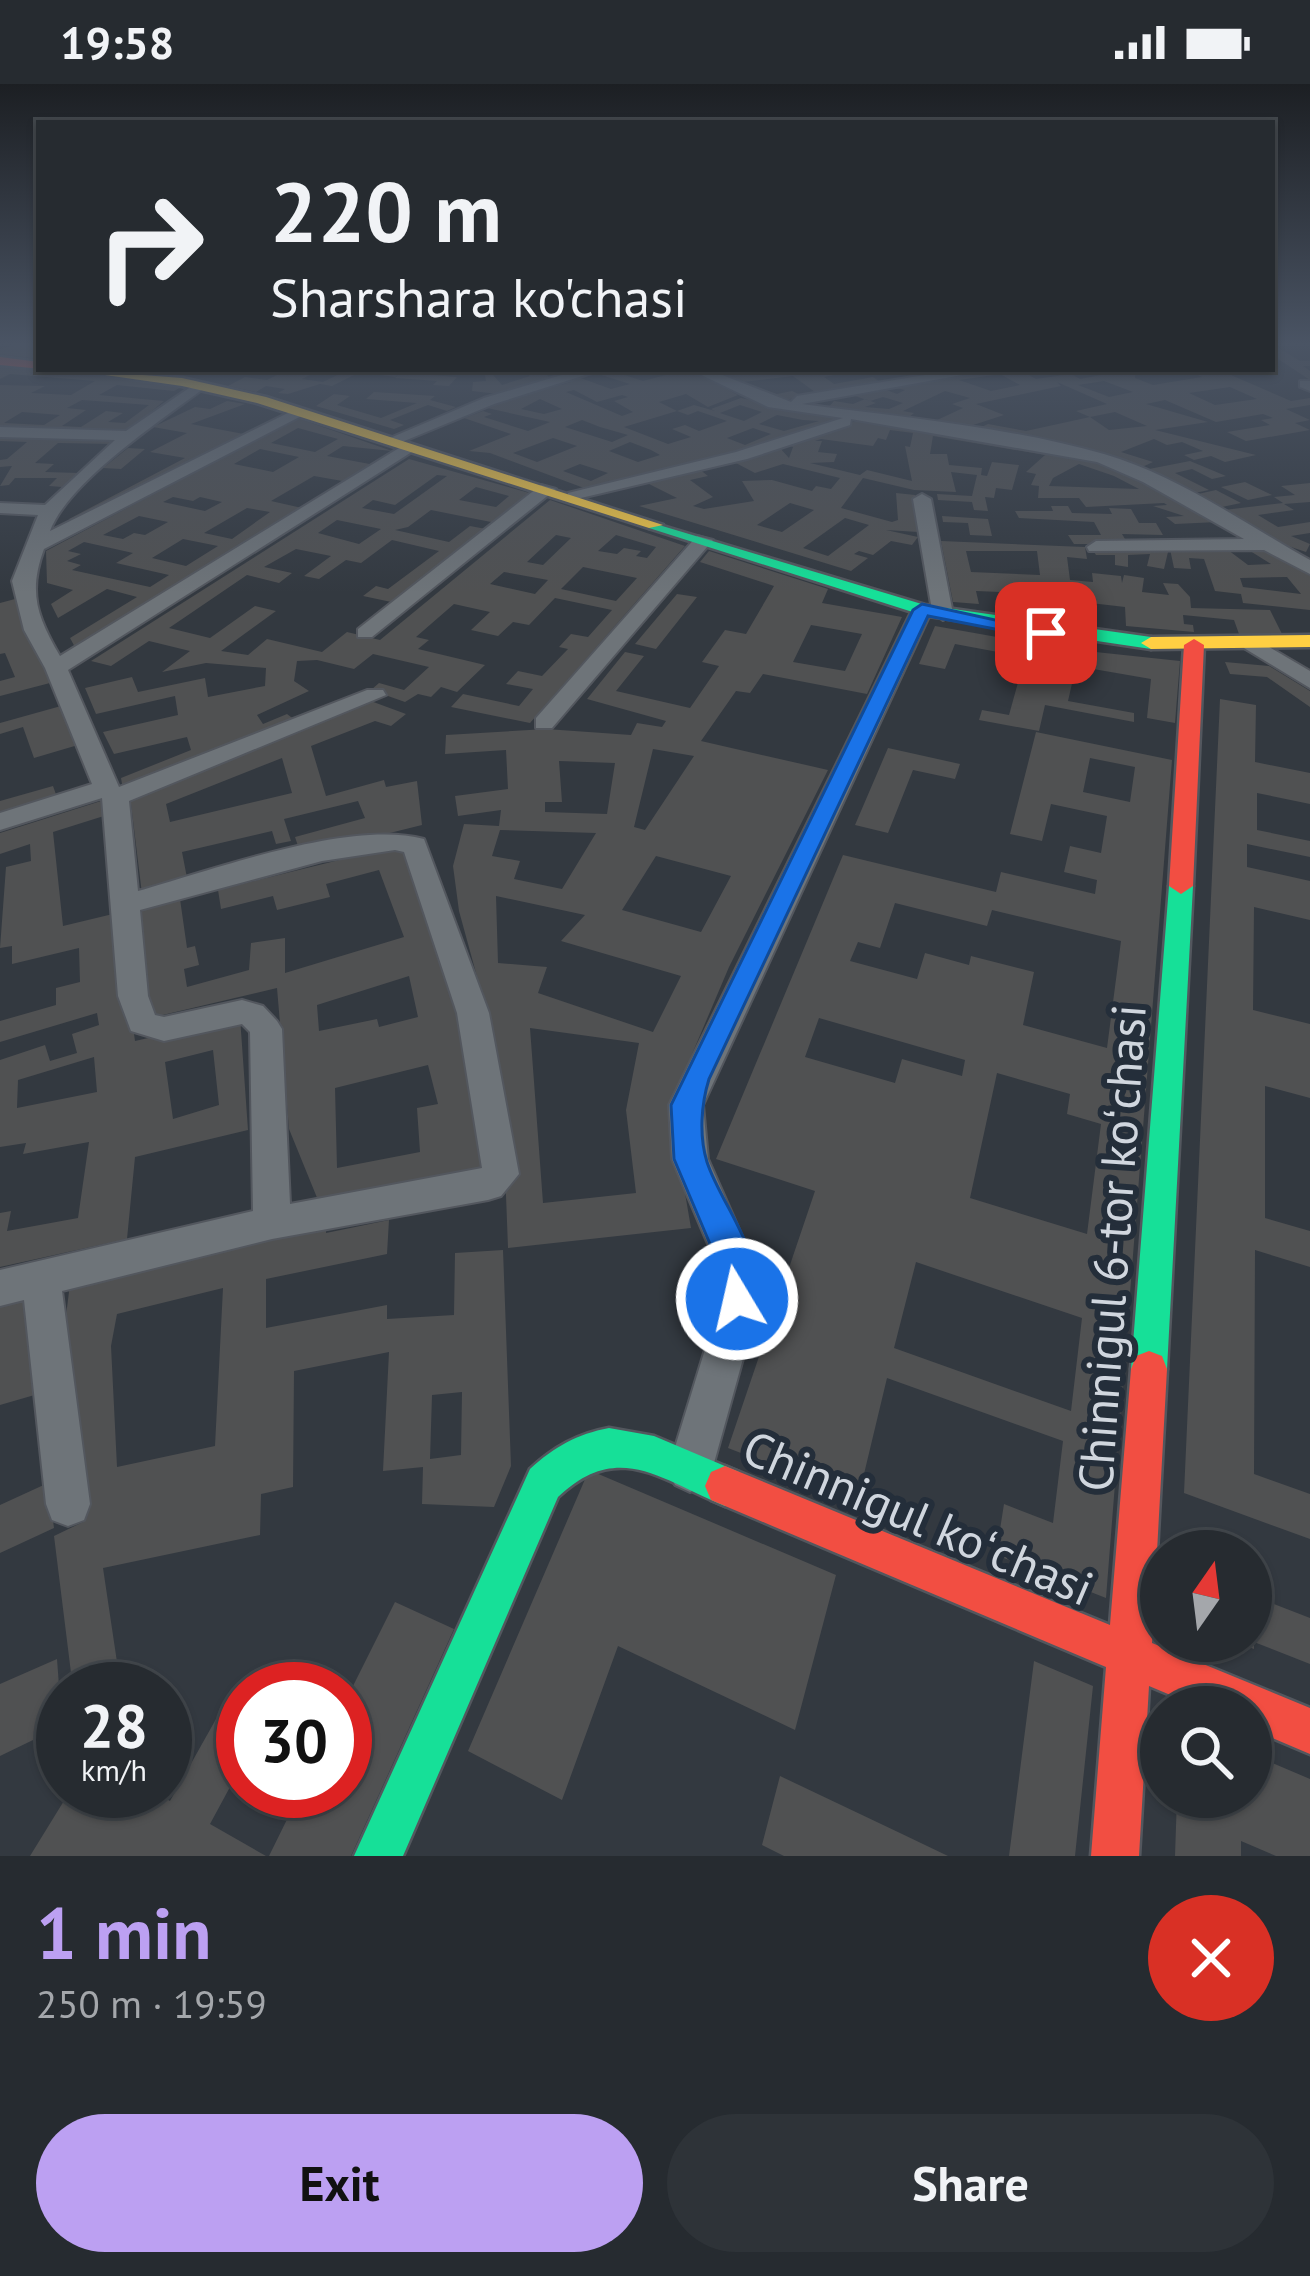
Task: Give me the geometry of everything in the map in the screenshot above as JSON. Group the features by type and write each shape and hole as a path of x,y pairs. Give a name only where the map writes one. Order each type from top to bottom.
{"street":[{"path":"142,427 49,510 35,546 11,583 56,668 111,792 133,996 142,1023 164,1029 229,1012 252,1014 266,1028 272,1222"},
{"path":"35,546 272,427"},
{"path":"347,427 933,612 1046,633 1193,645 1310,641"},
{"path":"56,668 401,444 436,427"},
{"path":"365,633 560,493 740,456 832,427"},
{"path":"929,427 1101,458 1149,478 1305,562"},
{"path":"0,432 129,436"},
{"path":"690,1470 731,1330 738,1270 690,1159 686,1105 933,612 922,500"},
{"path":"0,508 49,510"},
{"path":"544,723 704,540"},
{"path":"1096,548 1270,544"},
{"path":"1252,644 1310,681"},
{"name":"Chinnigul 6-tor koʻchasi","path":"1115,1856 1193,645"},
{"path":"0,822 111,792 375,695"},
{"path":"0,1288 272,1222 488,1185 500,1177 473,1013 420,850 403,839 379,840 126,904"},
{"path":"41,1279 68,1504"},
{"name":"Chinnigul koʻchasi","path":"379,1856 544,1484 564,1459 595,1443 634,1448 690,1470 1310,1730"}],"building":[{"path":"0,427 133,427 128,431"},
{"path":"153,427 205,427 249,435 77,521 69,519 185,458 150,452 187,433"},
{"path":"281,427 322,427 392,451 343,446 327,456 375,465 348,482 314,476 271,501 302,508 76,649 70,638 137,597 107,589 58,618 51,604 73,590 47,583 46,551","holes":["298,428 338,439 315,452 271,443","260,449 299,457 273,472 234,464","173,497 222,502 205,511 163,502","247,508 270,512 232,539 204,533","139,516 168,522 145,535 134,533 123,539 103,535","183,539 218,546 186,566 152,558","84,542 133,553 116,563 169,575 150,587 72,570 81,565 67,561 81,554 68,551"]},
{"path":"490,427 528,431 566,427 612,442 628,435 599,427 625,427 668,444 691,437 672,429 679,427 699,431 769,427 784,431 823,427 747,452 592,491 490,453 469,451 511,434","holes":["753,428 771,434 745,445 727,438","553,438 577,446 537,462 513,453","630,442 660,455 638,462 609,451","580,464 608,473 591,481 563,471"]},
{"path":"835,427 902,427 1087,456 1130,472 1218,522 1175,524 1166,517 1184,516 1153,506 1167,505 1164,503 1086,507 1079,498 1038,498 1039,486 1031,485 1036,474 1026,472 1045,455 933,436 930,454 947,454 949,465 982,468 981,475 987,476 992,462 1019,465 1012,490 996,488 994,498 985,497 988,511 974,510 972,502 938,500 937,494 972,496 977,475 951,472 956,492 914,490 863,478 841,508 892,522 898,520 896,493 915,495 918,532 886,530 918,537 912,545 891,541 873,555 859,551 854,554 868,558 851,571 639,506 677,498 643,481 699,469 708,476 690,480 713,497 693,506 704,509 754,501 742,481 772,480 812,491 816,486 831,489 840,478 783,464 755,473 732,461 779,447 789,458 793,447 778,442","holes":["890,430 913,433 910,447 905,446 912,481 810,463 834,462 837,454 818,452 822,441 815,441 821,439 873,446 878,438 886,440","1079,464 1114,476 1139,489 1049,486 1053,478","790,503 814,510 782,532 757,525","845,518 869,525 828,556 803,548"]},
{"path":"1046,427 1177,427 1155,430 1256,455 1225,462 1211,456 1194,460 1184,455 1203,451 1182,442 1167,445 1154,439 1121,452 1153,462 1140,468 1070,445 977,429 1026,431"},
{"path":"1260,427 1310,430 1246,441 1227,432"},
{"path":"0,435 119,439 113,444 58,443 35,463 54,464 45,472 80,473 62,487 49,486 57,478 15,478 0,486 12,466 0,467 0,460 27,442 0,441"},
{"path":"128,448 145,449 121,469 103,468"},
{"path":"409,459 533,494 496,523 431,510 408,527 395,530 449,542 470,526 486,529 396,603 363,596 376,586 388,589 439,551 392,540 361,563 346,560 319,579 304,576 331,556 296,549 264,567 292,573 279,583 247,575 169,628 210,638 255,606 276,611 221,651 248,655 267,639 322,652 347,632 380,640 550,500 685,546 530,723 451,707 463,694 519,706 533,689 506,684 518,671 542,676 568,649 559,647 571,634 588,637 612,610 555,598 529,625 513,622 498,636 471,630 490,612 454,604 416,637 429,640 418,649 485,665 457,692 441,687 431,697 418,694 405,702 371,690 379,683 404,690 429,667 373,654 354,669 317,660 297,661 294,681 309,691 257,715 263,724 287,714 299,723 123,790 121,778 191,750 187,737 114,754 103,732 178,715 175,696 96,714 85,688 132,677 138,692 205,678 208,697 265,686 266,668 206,663 162,672 190,651 149,641 111,666 91,661","holes":["437,475 447,476 394,514 362,508 373,500 395,505","476,487 509,496 496,507 459,500","337,520 381,529 359,544 318,533","556,535 571,538 543,565 527,562","616,535 656,547 647,558 636,556 641,551 624,548 617,554 598,551","583,567 637,578 616,601 561,589","504,572 548,580 535,594 490,584"]},
{"path":"1190,461 1226,476 1212,479 1192,469 1175,473 1209,490 1190,494 1144,470"},
{"path":"1245,482 1272,495 1248,500 1221,487"},
{"path":"1310,483 1310,502 1284,504 1294,510 1258,515 1278,527 1310,522 1310,533 1291,536 1310,544 1306,552 1279,543 1224,510 1283,503 1274,497 1295,495 1281,486"},
{"path":"1216,490 1241,503 1222,507 1198,494"},
{"path":"1051,506 1068,506 1072,513 1112,514 1109,508 1131,509 1139,523 1156,523 1163,535 1122,534 1128,544 1074,544 1068,535 1101,535 1094,522 1019,518 1015,511 1053,511"},
{"path":"942,516 988,519 992,536 970,535 968,523 943,522"},
{"path":"941,541 1085,547 1087,559 1067,557 1070,580 1093,582 1092,573 1121,576 1122,583 1124,575 1144,578 1142,592 1169,595 1163,583 1178,584 1190,597 1191,608 1270,610 1283,636 1239,634 1234,620 1183,615 1184,624 1193,625 1194,632 1126,626 1125,607 1073,601 1073,616 1052,614 1052,594 976,591 979,604 953,602","holes":["966,551 1037,551 1040,575 971,572"]},
{"path":"1163,548 1168,552 1164,569 1147,566 1150,554 1128,555 1128,567 1115,565 1115,555 1096,555 1092,549"},
{"path":"1270,548 1310,576 1310,610 1243,603 1241,594 1215,591 1204,559 1189,558 1191,569 1174,568 1170,549 1228,550 1248,565 1271,564 1247,549","holes":["1287,577 1301,594 1243,587 1240,578"]},
{"path":"709,551 828,589 822,603 902,617 867,694 763,674 750,693 736,691 701,741 828,770 729,967 670,1106 691,1228 508,1248 503,1116 490,1024 459,911 453,866 464,824 499,826 501,810 458,816 455,796 508,789 506,750 445,754 446,735 546,729 631,735 637,723 662,727 666,721 587,699 625,652 644,656 616,691 690,708 719,666 702,662 725,630 746,634 774,586 700,562","holes":["811,625 862,634 845,671 793,662","653,749 694,756 645,830 634,827","559,761 615,763 607,814 545,812 545,802 562,802","500,830 596,833 562,889 514,879 520,861 492,856","656,856 731,876 701,932 622,910","496,896 585,915 561,941 681,976 653,1032 538,993 547,967 498,963","530,1028 639,1043 626,1110 636,1193 543,1203"]},
{"path":"677,594 697,597 656,649 635,644"},
{"path":"15,599 50,683 0,696 0,681 15,677 5,653 0,654 0,603"},
{"path":"935,626 1058,648 1180,661 1175,723 1147,718 1151,679 1076,666 1068,701 1134,713 1134,722 1045,705 1039,731 979,720 982,710 1009,715 1025,657 955,644 945,669 919,664"},
{"path":"1225,662 1269,666 1310,691 1310,707 1267,677 1230,674"},
{"path":"1220,699 1256,705 1255,762 1310,773 1310,804 1257,793 1257,830 1310,841 1310,857 1247,844 1247,867 1310,881 1310,920 1254,907 1253,1010 1310,1024 1310,1098 1265,1086 1265,1218 1310,1231 1310,1267 1255,1250 1254,1474 1310,1494 1310,1539 1184,1493"},
{"path":"368,700 406,714 391,726 375,721 311,746 326,796 384,780 386,787 417,781 422,825 301,855 295,837 365,818 358,801 284,819 291,841 276,844 272,831 182,852 188,883 142,894 130,796","holes":["282,758 292,793 170,822 166,804"]},
{"path":"61,706 78,745 34,758 23,727 0,734 0,723"},
{"path":"1036,732 1172,760 1106,1598 996,1555 1004,1504 1053,1523 1063,1441 887,1378 858,1499 728,1448 815,1191 716,1159 843,855 996,892 1001,872 1095,894 1097,880 1064,872 1070,846 1101,853 1107,816 1051,804 1042,841 1010,834","holes":["1090,758 1135,767 1130,802 1083,792","895,903 987,926 992,910 1121,941 1107,1048 1023,1025 1034,972 971,956 969,965 925,953 917,979 850,961 858,942 880,948","819,1018 965,1060 962,1076 902,1059 895,1083 805,1057","997,1073 1070,1094 1067,1114 1101,1124 1087,1234 970,1198","916,1262 1082,1318 1071,1411 894,1348"]},
{"path":"888,748 960,764 955,779 913,770 888,833 855,825"},
{"path":"53,786 58,800 0,817 0,801"},
{"path":"101,801 107,815 53,832 63,926 117,913 135,1041 240,1017 248,1130 135,1157 127,1239 0,1267 0,1213 11,1211 7,1231 78,1218 89,1142 23,1154 26,1143 0,1147 0,1060 45,1045 50,1061 77,1053 72,1034 99,1025 97,1013 0,1042 0,1021 56,1005 56,988 80,982 79,948 12,964 12,946 0,948 6,867 31,861 30,844 0,854 0,833","holes":["213,1050 219,1105 173,1119 165,1062","94,1057 97,1092 17,1108 18,1080"]},
{"path":"404,844 449,969 494,1176 320,1205 289,1129 277,988 150,1018 139,909 180,899 187,948 195,946 199,965 184,969 187,987 249,970 251,943 285,938 285,973 404,937 379,870 326,884 330,897 277,910 273,896 221,909 218,890","holes":["409,976 418,1017 379,1027 377,1019 319,1031 317,1005","428,1065 438,1104 417,1108 420,1152 337,1168 335,1088"]},
{"path":"389,1220 387,1254 266,1279 266,1328 387,1305 387,1319 454,1315 455,1253 503,1250 511,1466 494,1507 422,1504 423,1467 383,1471 389,1352 294,1371 293,1487 261,1494 260,1535 103,1568 117,1662 70,1662 54,1536 83,1522 60,1363 70,1284 326,1226 326,1233","holes":["223,1288 215,1446 117,1467 111,1346 117,1314","462,1392 461,1455 430,1459 432,1395"]},
{"path":"30,1296 38,1394 0,1405 0,1304"},
{"path":"589,1470 836,1575 795,1730 618,1646 562,1800 468,1751"},
{"path":"48,1483 54,1528 0,1553 0,1505"},
{"path":"395,1602 454,1629 372,1810 372,1662 365,1662"},
{"path":"1272,1603 1310,1618 1310,1664 1272,1649"},
{"path":"1034,1661 1093,1686 1075,1856 1009,1856"},
{"path":"36,1668 36,1739 0,1756 0,1684"},
{"path":"216,1719 216,1813 210,1824 266,1856 30,1856 53,1818 192,1818 192,1762"},
{"path":"1272,1763 1310,1779 1310,1856 1276,1856 1241,1841 1241,1856 1175,1856 1176,1818 1272,1818"},
{"path":"780,1776 948,1856 784,1856 762,1845"},
{"path":"288,1818 368,1818 351,1856 269,1856"}],"traffic: fast":[{"path":"655,525 922,610 1151,643"},
{"path":"1149,1369 1181,886"},
{"path":"378,1856 544,1483 587,1451 609,1447 654,1455 725,1486"}],"traffic: slow":[{"path":"345,427 655,525"},
{"path":"1151,643 1310,641"}],"traffic: jam":[{"path":"1181,886 1194,645"},
{"path":"1115,1856 1149,1369"},
{"path":"725,1486 1310,1731"}],"route":[{"path":"737,1299 738,1270 718,1214 690,1159 686,1105 694,1079 922,610 1046,633"}]}
